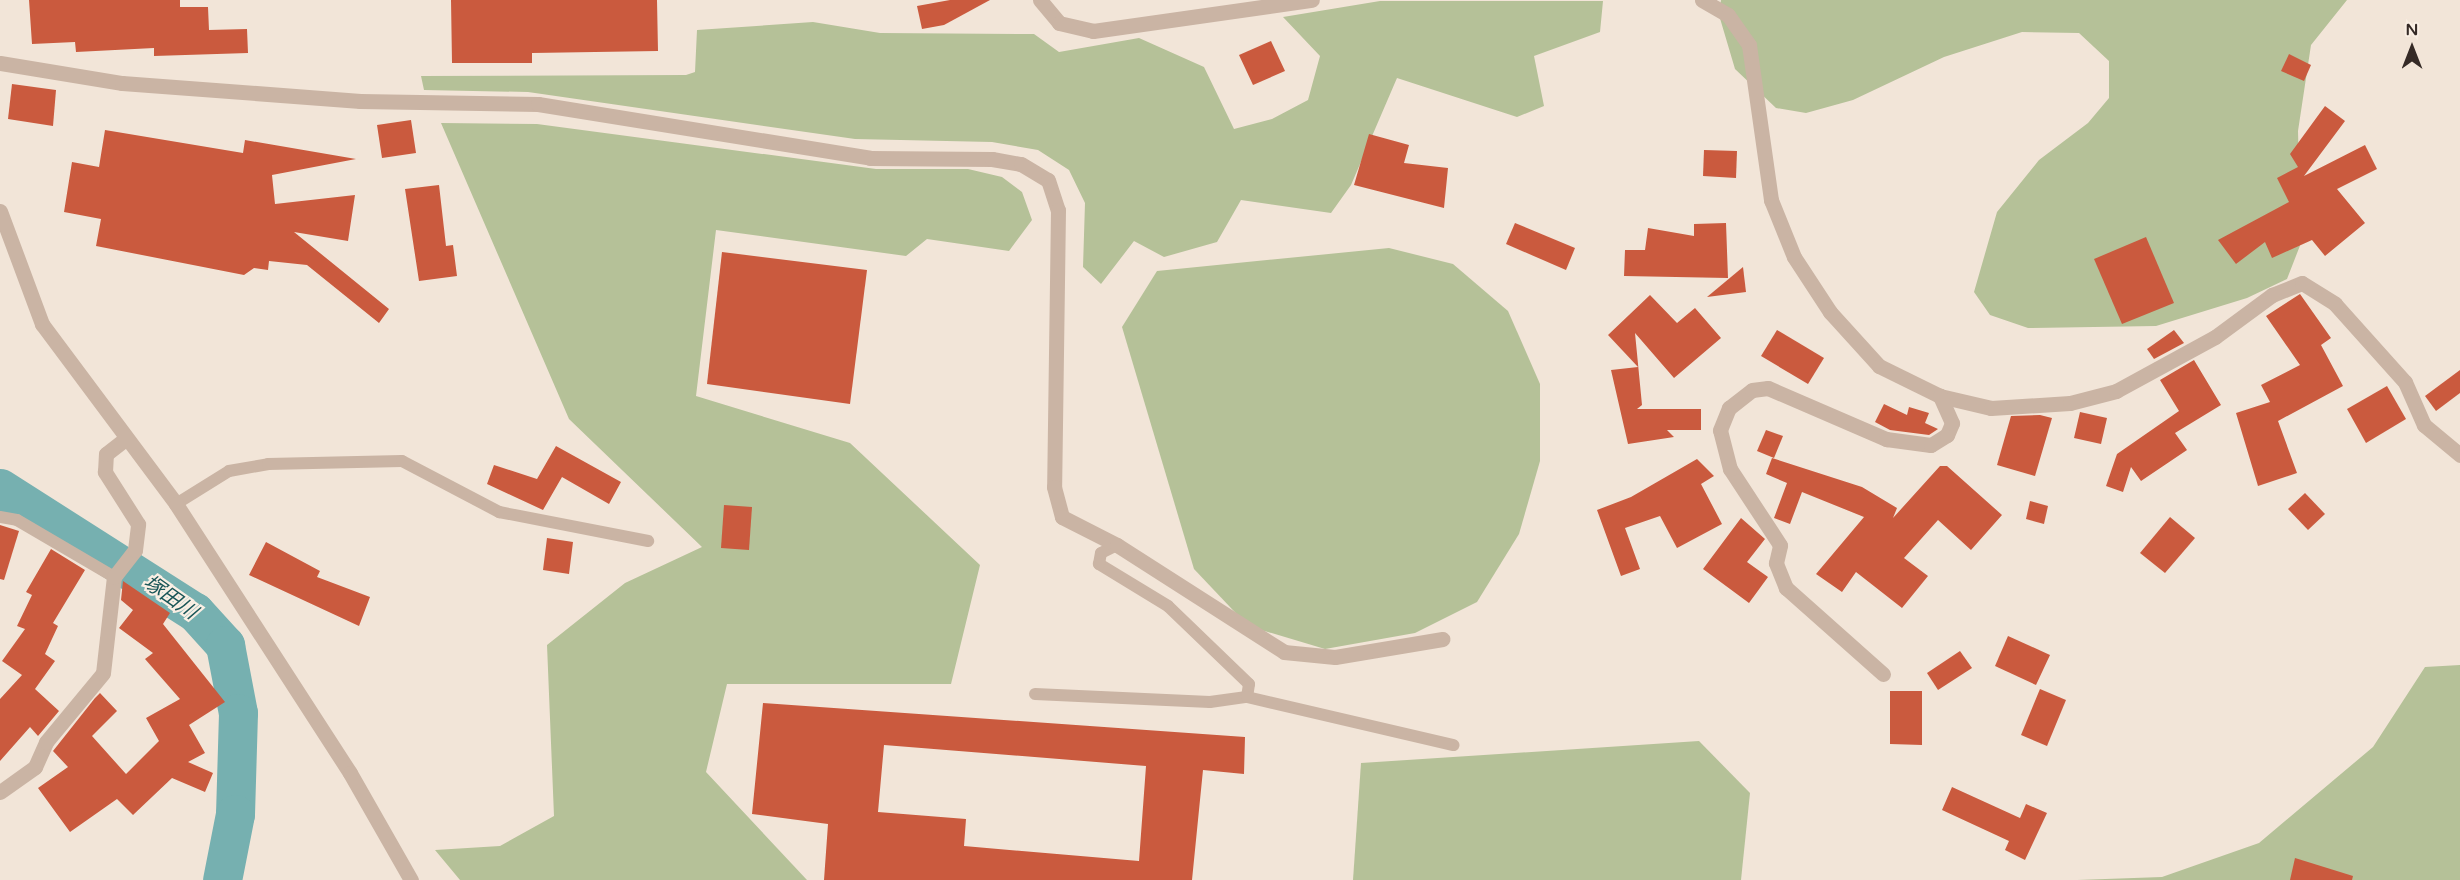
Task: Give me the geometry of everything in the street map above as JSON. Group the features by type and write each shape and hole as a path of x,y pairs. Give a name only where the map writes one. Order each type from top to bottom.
{"street":[{"path":"1040,0 1059,23 1093,31 1312,0"},
{"path":"1702,0 1728,15 1749,45 1771,200 1794,257 1830,312 1879,366 1940,396 1991,408 2070,402 2116,391 2216,337 2272,295 2302,283 2335,304 2405,382 2424,425 2460,455"},
{"path":"0,63 122,83 360,101 538,104 870,158 992,159 1021,164 1048,180 1058,210 1054,487 1062,517 1117,545 1284,652 1335,657 1442,639"},
{"path":"0,210 42,324 125,439 176,504 350,773 411,880"},
{"path":"1883,674 1786,588 1776,563 1780,545 1730,469 1720,430 1729,408 1752,390 1768,388 1886,439 1931,445 1947,435 1952,423 1940,396"},
{"path":"0,792 35,767 46,742 104,673 116,574 135,550 138,524 105,472 106,454 125,439"}],"lane":[{"path":"176,504 229,471 268,464 402,461 499,512 648,541"},
{"path":"0,518 17,520 116,574"},
{"path":"1117,545 1101,553 1099,564 1168,606 1249,684 1247,698"},
{"path":"1035,694 1210,702 1247,698 1453,745"}],"green space":[{"path":"1721,0 2347,0 2311,45 2298,131 2301,243 2287,279 2247,298 2156,326 2028,328 1990,315 1974,292 1997,212 2039,160 2088,123 2109,98 2109,61 2079,33 2022,32 1944,57 1853,100 1806,113 1776,108 1735,69 1719,15"},
{"path":"1380,1 1603,1 1600,32 1534,56 1544,106 1517,117 1397,78 1351,185 1331,213 1241,200 1217,242 1164,257 1134,241 1101,284 1083,267 1085,203 1069,170 1038,150 992,142 855,139 528,92 424,90 421,76 686,75 695,72 697,30 813,22 880,33 1034,34 1059,52 1139,38 1204,67 1234,129 1272,119 1308,100 1320,56 1283,17"},
{"path":"441,123 537,124 876,169 968,169 1002,177 1022,192 1032,220 1009,251 927,239 906,256 716,230 696,396 850,443 980,565 951,684 727,684 706,772 807,880 460,880 435,850 500,846 554,816 547,645 625,583 702,547 569,419"},
{"path":"1389,248 1453,264 1508,311 1540,384 1540,461 1519,534 1477,602 1415,633 1325,649 1248,626 1194,569 1122,327 1157,271"},
{"path":"2460,665 2460,880 2077,880 2162,877 2259,843 2373,747 2425,667"},
{"path":"1699,741 1750,793 1741,880 1353,880 1361,763"}],"water":[{"path":"0,481 121,557 115,566 103,566 15,512 0,499"}],"building":[{"path":"29,0 180,0 180,7 208,7 209,30 247,29 248,53 154,56 154,48 76,52 75,42 32,44"},
{"path":"451,0 657,0 658,51 532,53 532,63 452,63"},
{"path":"950,0 990,0 944,25 922,29 917,6"},
{"path":"1271,41 1285,71 1253,85 1239,55"},
{"path":"2289,54 2311,65 2304,81 2281,71"},
{"path":"12,84 56,90 53,126 8,119"},
{"path":"2325,106 2345,121 2304,176 2365,145 2377,169 2337,189 2365,223 2325,256 2312,240 2272,258 2265,242 2236,264 2218,240 2289,202 2277,178 2298,167 2290,154"},
{"path":"411,120 416,153 382,158 377,125"},
{"path":"105,130 243,153 245,140 356,159 272,175 275,204 355,195 348,241 294,232 389,309 379,323 307,265 269,261 268,270 254,268 244,275 96,246 101,219 64,212 72,162 99,167"},
{"path":"1369,134 1409,145 1404,163 1448,168 1444,208 1354,185"},
{"path":"1704,150 1737,151 1736,178 1703,176"},
{"path":"439,185 446,246 453,245 457,276 419,281 405,189"},
{"path":"1515,223 1575,248 1566,270 1506,244"},
{"path":"1726,223 1728,278 1624,276 1625,250 1645,250 1648,228 1694,236 1694,224"},
{"path":"2146,237 2174,303 2122,324 2094,259"},
{"path":"722,252 867,270 850,404 707,384"},
{"path":"1743,267 1746,292 1707,297"},
{"path":"2300,294 2331,338 2321,345 2343,386 2278,421 2297,473 2258,486 2236,413 2270,402 2261,385 2300,365 2266,316"},
{"path":"1650,295 1677,323 1695,308 1721,338 1674,378 1635,333 1642,405 1637,409 1701,409 1701,430 1667,430 1674,437 1628,444 1611,370 1638,367 1608,335"},
{"path":"1777,330 1824,358 1808,384 1761,356"},
{"path":"2174,330 2184,343 2154,359 2147,349"},
{"path":"2194,360 2221,405 2175,433 2187,450 2141,481 2131,467 2123,492 2106,486 2117,454 2179,411 2160,380"},
{"path":"2460,370 2460,393 2436,411 2425,396"},
{"path":"2387,386 2406,419 2366,443 2347,409"},
{"path":"1884,404 1907,415 1909,407 1929,413 1925,423 1938,429 1929,435 1890,430 1875,422"},
{"path":"2080,412 2107,418 2101,444 2074,438"},
{"path":"2040,415 2052,418 2035,476 1997,465 2011,416"},
{"path":"1766,430 1783,436 1774,458 1757,451"},
{"path":"556,446 621,482 609,504 562,477 543,510 487,484 494,465 537,479"},
{"path":"1772,458 1862,487 1897,508 1893,518 1940,466 1947,466 2002,515 1971,550 1938,520 1904,558 1928,576 1902,608 1856,572 1842,592 1816,574 1864,517 1802,492 1790,524 1774,518 1787,483 1766,474"},
{"path":"1697,459 1714,476 1701,484 1722,524 1677,548 1660,516 1625,528 1640,569 1621,576 1597,510 1631,497"},
{"path":"2305,493 2325,514 2308,530 2288,509"},
{"path":"2030,501 2048,506 2044,524 2026,519"},
{"path":"724,505 752,507 749,550 721,548"},
{"path":"2170,517 2195,538 2165,573 2140,553"},
{"path":"1741,518 1765,539 1747,562 1768,577 1749,603 1703,569"},
{"path":"0,525 19,531 4,580 0,579"},
{"path":"547,538 573,542 569,574 543,570"},
{"path":"266,542 320,571 317,577 370,597 359,626 249,575"},
{"path":"51,549 85,570 53,623 58,626 45,654 55,661 35,689 59,711 38,736 30,727 0,761 0,699 22,675 2,661 25,629 17,626 32,595 26,592"},
{"path":"123,581 170,613 163,624 225,702 189,725 205,753 188,762 213,773 205,792 172,778 133,815 117,799 70,832 38,788 68,767 53,751 95,698 100,693 117,711 92,736 126,774 159,741 146,718 180,699 145,659 153,653 119,628 133,610 121,600"},
{"path":"2008,636 2050,655 2036,685 1995,666"},
{"path":"1960,651 1972,668 1938,690 1927,673"},
{"path":"2040,689 2066,700 2047,746 2021,735"},
{"path":"1890,691 1922,691 1922,745 1890,744"},
{"path":"763,703 1245,737 1244,774 1203,770 1192,880 824,880 828,824 752,814","holes":["884,745 1146,766 1139,861 964,846 966,819 878,812"]},
{"path":"1952,787 2020,818 2026,804 2047,813 2025,860 2005,850 2009,841 1942,810"},
{"path":"2295,858 2353,876 2352,880 2290,880"}],"waterway":[{"name":"塚田川","path":"0,488 195,612 225,645 238,713 235,814 222,880"}]}
